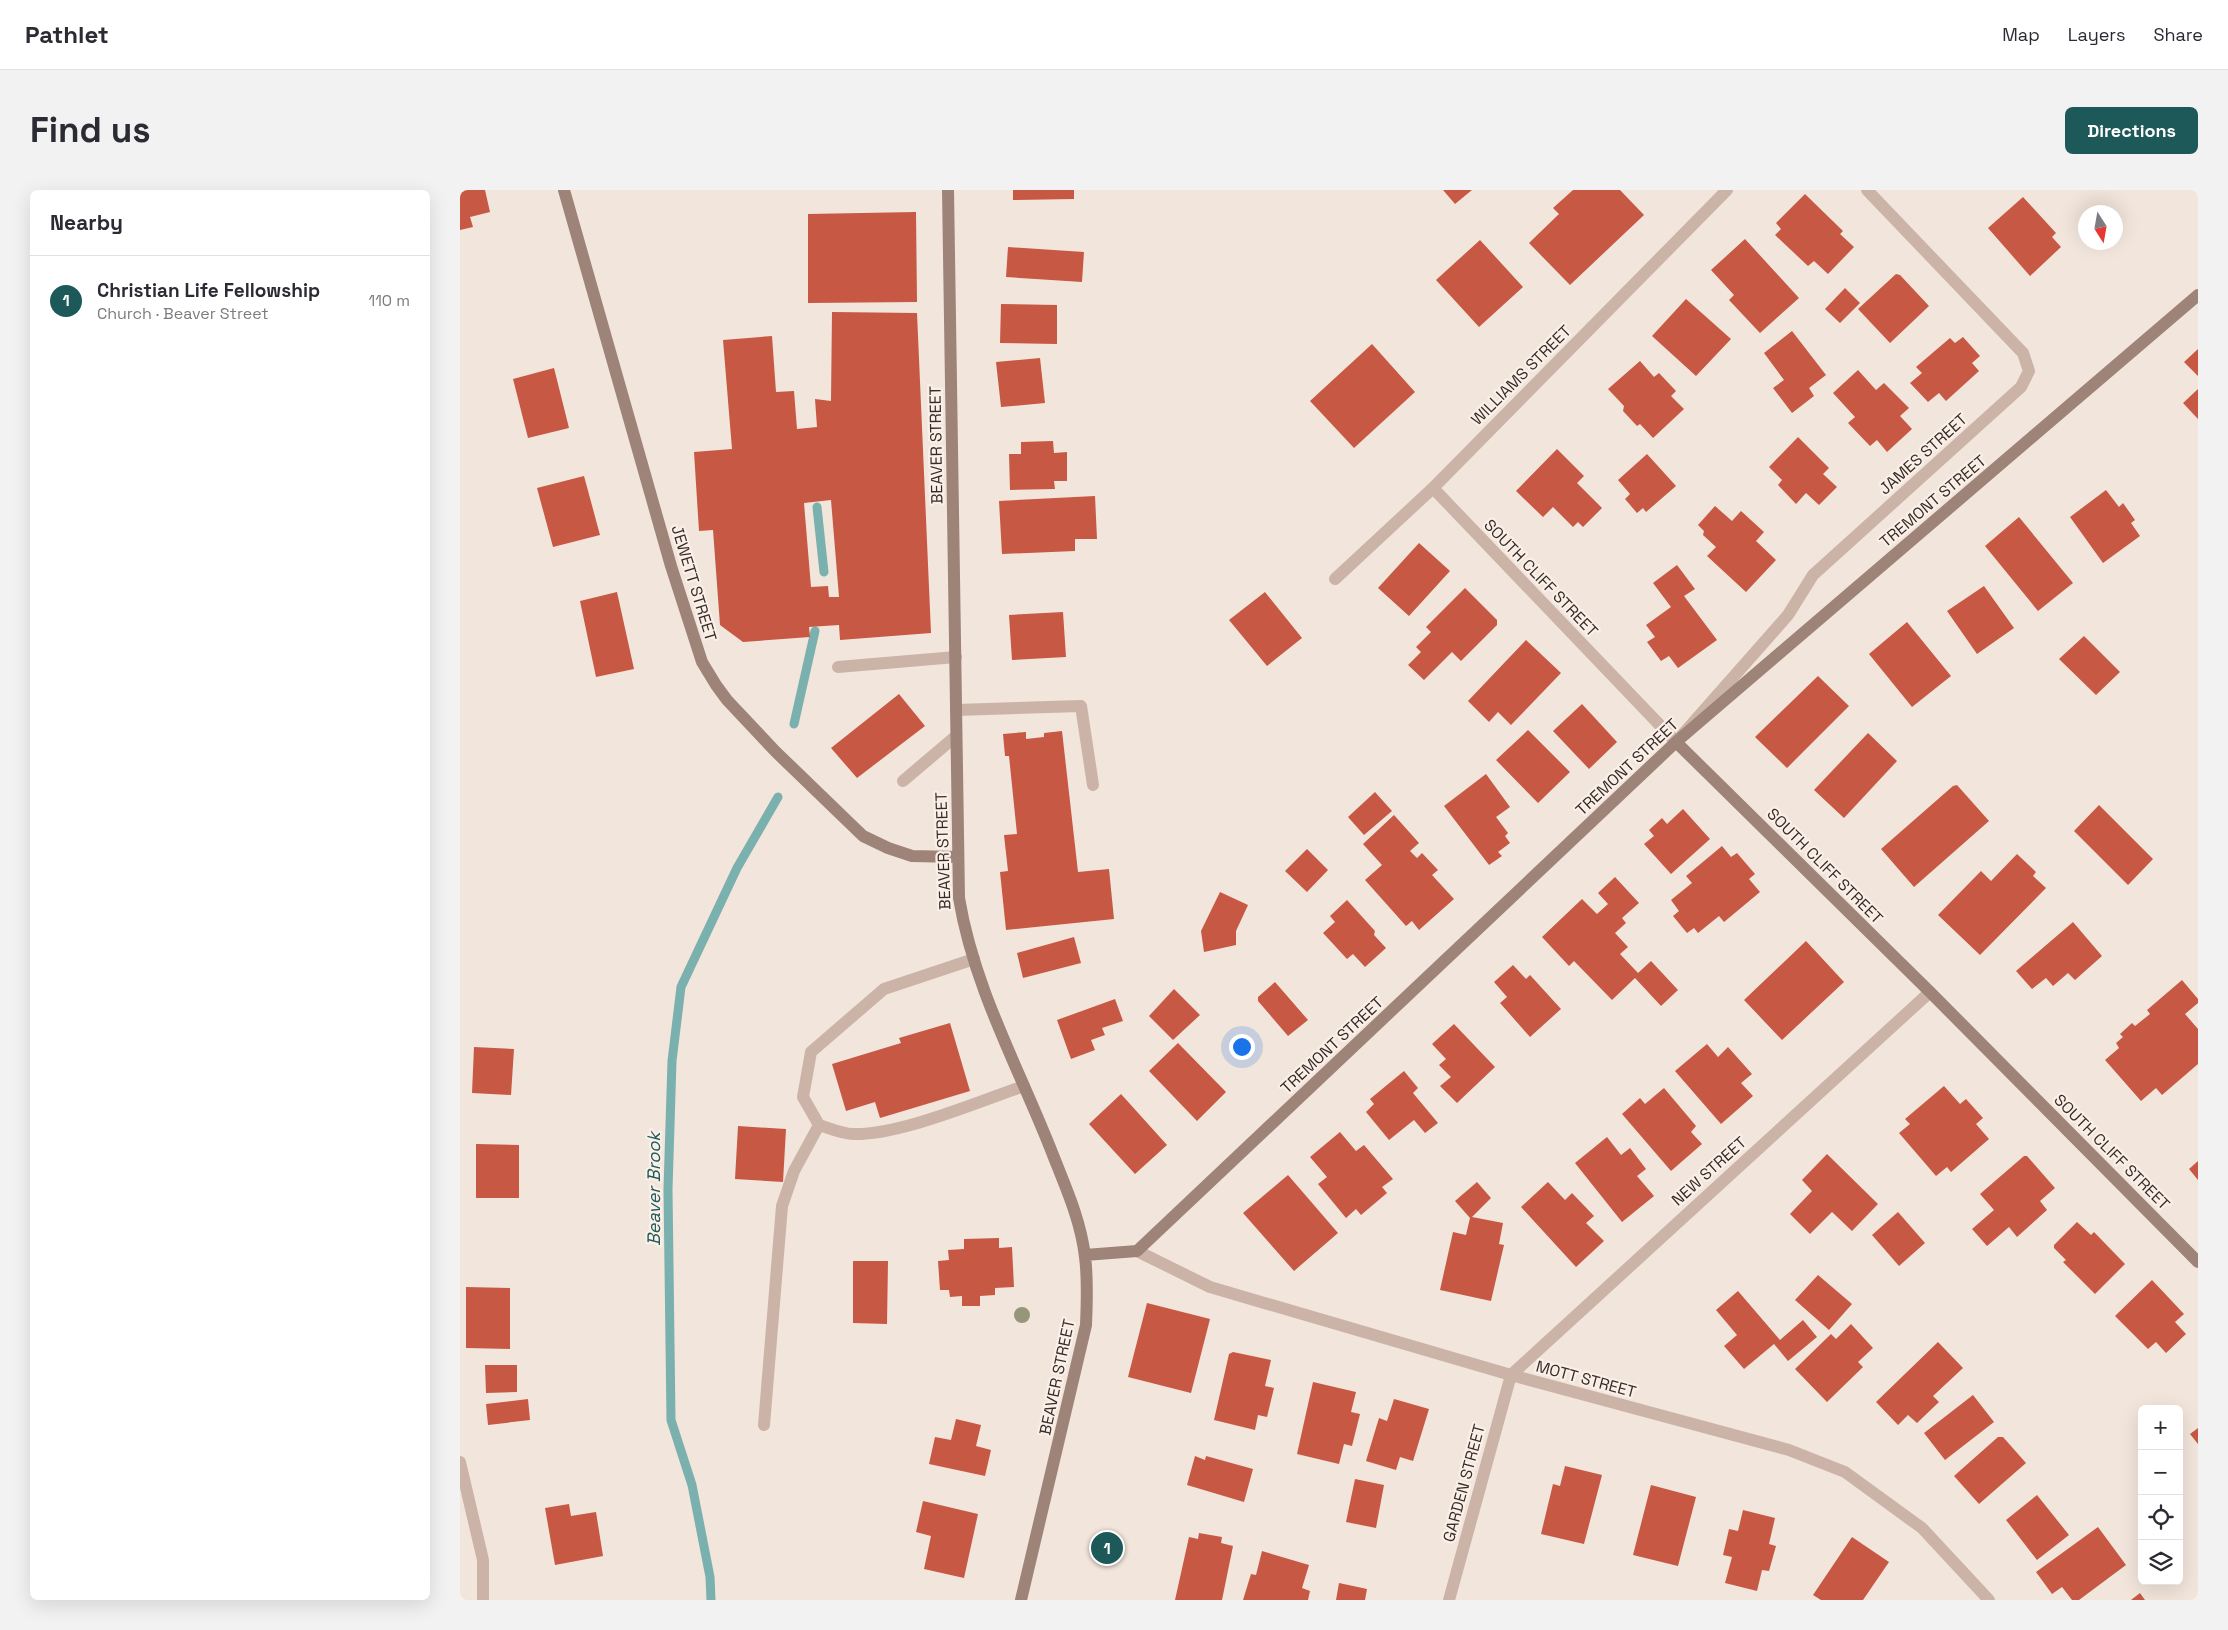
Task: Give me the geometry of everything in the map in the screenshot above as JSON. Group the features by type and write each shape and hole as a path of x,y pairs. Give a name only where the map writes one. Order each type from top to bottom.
{"street":[{"name":"JEWETT STREET","path":"564,190 684,609 702,662 727,700 776,752 863,836 888,848 912,856 957,857"},
{"name":"BEAVER STREET","path":"948,190 958,898 974,959 1075,1211 1085,1255 1088,1290 1086,1325 1021,1600"},
{"name":"WILLIAMS STREET","path":"1335,579 1433,488 1727,190"},
{"name":"JAMES STREET","path":"1676,742 1788,615 1813,575 2021,387 2029,371 2023,354 1867,190"},
{"name":"TREMONT STREET","path":"1137,1251 1676,742 2198,295"},
{"name":"SOUTH CLIFF STREET","path":"1433,488 1676,742 1930,992 2198,1262"},
{"path":"838,667 956,657"},
{"path":"956,710 1081,706 1093,785"},
{"path":"903,781 956,736"},
{"path":"974,959 884,989 812,1052 803,1097 819,1125 851,1134 882,1132 949,1112 1024,1086"},
{"name":"NEW STREET","path":"1511,1375 1930,992"},
{"path":"764,1425 782,1206 794,1171 819,1125"},
{"path":"1085,1255 1137,1251"},
{"name":"MOTT STREET","path":"1137,1251 1210,1287 1511,1375 1789,1450 1845,1472 1922,1528 1989,1600"},
{"name":"GARDEN STREET","path":"1449,1600 1511,1375"},
{"path":"460,1462 482,1560 483,1600"}],"building":[{"path":"460,190 485,190 490,212 470,217 473,227 460,230"},
{"path":"1013,190 1074,190 1074,199 1013,200"},
{"path":"1443,190 1472,190 1455,204"},
{"path":"1573,190 1620,190 1644,215 1570,285 1529,243 1559,214 1553,208"},
{"path":"1805,194 1843,231 1840,234 1854,247 1828,274 1814,261 1808,266 1775,235 1781,229 1776,223"},
{"path":"2023,197 2056,233 2052,237 2061,247 2030,276 1988,228"},
{"path":"916,212 917,302 808,303 808,214"},
{"path":"1745,239 1799,298 1760,333 1729,300 1734,295 1711,270"},
{"path":"1480,240 1523,287 1479,327 1436,280"},
{"path":"1008,247 1084,252 1082,282 1006,277"},
{"path":"1896,274 1900,275 1929,306 1890,343 1858,309"},
{"path":"1845,288 1860,303 1840,323 1825,309"},
{"path":"1686,299 1731,339 1696,376 1652,336"},
{"path":"1001,304 1057,305 1057,344 1000,343"},
{"path":"832,312 917,313 931,633 840,640 839,625 809,627 810,637 743,642 720,625 713,530 699,531 694,452 732,449 723,340 772,336 776,392 794,391 797,429 817,427 815,399 831,401","holes":["831,500 839,597 829,597 828,586 811,587 804,503"]},
{"path":"1792,331 1826,375 1809,388 1814,396 1792,413 1773,388 1784,380 1764,353"},
{"path":"1963,337 1980,356 1972,363 1979,371 1946,401 1939,393 1928,402 1910,383 1922,373 1916,367 1950,338 1955,343"},
{"path":"1372,344 1415,392 1354,448 1310,401"},
{"path":"2198,349 2198,376 2184,362"},
{"path":"1040,358 1045,403 1001,407 996,362"},
{"path":"1640,361 1654,377 1659,373 1676,391 1671,396 1684,409 1653,438 1640,424 1637,426 1623,411 1624,406 1608,389"},
{"path":"554,368 569,428 528,438 513,379"},
{"path":"1858,370 1876,390 1884,383 1909,408 1900,416 1912,429 1887,452 1877,440 1870,446 1848,423 1855,417 1833,393"},
{"path":"2198,389 2198,419 2183,403"},
{"path":"1798,437 1829,468 1823,474 1837,487 1819,505 1806,493 1796,504 1778,485 1782,480 1769,467"},
{"path":"1053,441 1054,453 1067,452 1067,481 1054,481 1055,489 1010,490 1009,454 1021,454 1021,442"},
{"path":"1557,449 1584,476 1577,483 1602,508 1583,527 1578,522 1573,527 1553,507 1543,517 1516,491"},
{"path":"1647,454 1676,486 1646,512 1643,508 1637,513 1625,499 1630,494 1618,480"},
{"path":"584,476 600,535 553,547 537,488"},
{"path":"2106,490 2119,507 2123,503 2135,520 2131,523 2140,536 2103,563 2070,517"},
{"path":"1095,496 1097,539 1075,539 1075,551 1002,554 999,501"},
{"path":"1715,506 1732,521 1741,511 1764,532 1756,541 1776,560 1746,592 1707,556 1716,547 1703,535 1704,531 1698,525"},
{"path":"2019,517 2073,583 2038,611 1985,546"},
{"path":"1419,543 1450,571 1409,616 1378,588"},
{"path":"1677,565 1695,589 1684,596 1717,640 1678,668 1669,656 1661,661 1647,642 1655,637 1646,625 1671,607 1653,583"},
{"path":"1984,586 2014,628 1977,654 1947,611"},
{"path":"1465,588 1497,620 1497,625 1461,661 1452,652 1424,680 1408,665 1421,652 1416,647 1431,632 1426,627"},
{"path":"617,592 634,669 596,677 580,601"},
{"path":"1265,592 1302,638 1267,666 1229,620"},
{"path":"1063,612 1066,657 1012,660 1009,615"},
{"path":"1907,622 1951,676 1912,707 1869,654"},
{"path":"2084,636 2120,672 2096,695 2059,659"},
{"path":"1526,640 1561,673 1511,725 1498,712 1489,722 1468,701"},
{"path":"1818,676 1849,706 1787,768 1755,737"},
{"path":"899,694 925,726 857,778 831,748"},
{"path":"1582,704 1617,742 1589,769 1553,731"},
{"path":"1528,730 1570,772 1538,803 1496,760"},
{"path":"1062,731 1078,872 1109,869 1114,919 1006,930 1000,872 1008,871 1004,835 1017,834 1009,756 1005,756 1003,734 1026,732 1026,739 1044,737 1044,733"},
{"path":"1868,733 1897,761 1844,818 1814,790"},
{"path":"1486,774 1510,807 1496,817 1508,833 1505,836 1510,843 1498,852 1502,856 1489,865 1444,806"},
{"path":"1957,785 1989,821 1914,887 1881,849 1953,786"},
{"path":"1375,792 1392,811 1364,835 1348,817"},
{"path":"2099,805 2153,859 2128,885 2074,831"},
{"path":"1683,809 1710,839 1671,874 1644,844 1654,836 1649,830 1662,818 1667,824"},
{"path":"1394,815 1419,843 1410,851 1417,858 1422,853 1438,870 1432,875 1454,899 1419,930 1412,921 1406,926 1365,880 1382,865 1363,844"},
{"path":"1722,846 1731,857 1737,853 1755,874 1749,879 1760,892 1724,922 1719,916 1698,933 1694,928 1687,933 1673,916 1679,911 1671,900 1692,883 1686,876"},
{"path":"1307,849 1328,870 1307,892 1285,871"},
{"path":"2017,854 2036,872 2033,876 2046,888 1980,955 1938,915 1981,871 1991,881"},
{"path":"1615,877 1639,903 1622,918 1626,923 1615,933 1628,947 1620,954 1638,973 1651,961 1678,990 1661,1006 1635,978 1612,1000 1574,961 1569,966 1542,937 1582,899 1597,914 1608,904 1598,893"},
{"path":"1220,892 1248,905 1236,931 1236,945 1204,952 1201,931"},
{"path":"1347,900 1375,931 1374,935 1386,948 1365,967 1353,954 1347,959 1323,933 1335,922 1330,916"},
{"path":"2073,922 2102,956 2075,980 2068,973 2053,986 2046,978 2032,989 2016,971"},
{"path":"1074,937 1081,963 1023,978 1017,953"},
{"path":"1806,941 1844,982 1782,1040 1744,1000"},
{"path":"1513,965 1526,979 1530,975 1561,1009 1530,1037 1500,1003 1507,997 1494,982"},
{"path":"2182,980 2198,999 2198,1003 2185,1014 2198,1029 2198,1064 2162,1095 2156,1088 2141,1101 2105,1060 2119,1048 2116,1043 2123,1037 2120,1034 2132,1023 2135,1026 2150,1014 2147,1010"},
{"path":"1275,982 1308,1020 1288,1036 1258,1001 1258,997"},
{"path":"1174,989 1200,1015 1173,1040 1149,1016"},
{"path":"1115,999 1123,1021 1102,1028 1105,1035 1091,1040 1095,1050 1071,1059 1057,1020"},
{"path":"950,1023 970,1091 880,1118 875,1102 846,1111 832,1064 901,1043 899,1038"},
{"path":"1454,1024 1495,1067 1457,1103 1440,1086 1451,1077 1439,1065 1446,1059 1432,1044"},
{"path":"1178,1043 1226,1092 1197,1121 1149,1071"},
{"path":"1707,1044 1718,1057 1728,1047 1752,1074 1741,1083 1753,1096 1721,1124 1675,1071"},
{"path":"474,1047 514,1049 511,1095 472,1093"},
{"path":"1404,1071 1418,1088 1413,1093 1438,1123 1425,1133 1414,1120 1389,1140 1366,1112 1374,1104 1370,1099"},
{"path":"1944,1086 1960,1104 1966,1099 1983,1118 1976,1124 1989,1139 1951,1172 1947,1167 1936,1176 1899,1133 1910,1124 1905,1119"},
{"path":"1664,1088 1696,1126 1691,1132 1702,1144 1671,1171 1622,1114 1640,1098 1645,1104"},
{"path":"1121,1094 1167,1145 1135,1174 1089,1124"},
{"path":"738,1126 786,1129 783,1182 735,1179"},
{"path":"1340,1132 1356,1151 1364,1145 1393,1179 1382,1187 1387,1193 1361,1215 1356,1209 1346,1218 1318,1184 1327,1177 1310,1157"},
{"path":"1607,1137 1621,1155 1630,1148 1646,1169 1637,1176 1654,1196 1622,1222 1575,1163"},
{"path":"476,1144 519,1145 519,1198 476,1198"},
{"path":"1827,1154 1878,1204 1852,1231 1832,1212 1810,1234 1790,1214 1812,1191 1802,1180"},
{"path":"2024,1156 2027,1156 2055,1188 2040,1201 2047,1210 2017,1237 2009,1227 1987,1246 1972,1229 1994,1210 1980,1194"},
{"path":"2198,1161 2198,1180 2189,1169"},
{"path":"1288,1175 1338,1233 1294,1271 1243,1213"},
{"path":"1477,1182 1491,1198 1472,1217 1503,1223 1499,1244 1504,1245 1491,1301 1440,1290 1453,1232 1466,1235 1470,1218 1455,1201"},
{"path":"1548,1182 1565,1200 1572,1193 1594,1216 1586,1223 1604,1241 1576,1267 1521,1207"},
{"path":"1898,1212 1925,1243 1899,1266 1872,1235"},
{"path":"2077,1222 2091,1235 2094,1232 2125,1264 2095,1294 2063,1262 2066,1260 2054,1248 2054,1245"},
{"path":"999,1238 999,1248 1012,1247 1014,1287 995,1288 995,1295 980,1296 980,1306 962,1306 962,1296 950,1297 949,1290 940,1290 938,1261 949,1260 948,1250 964,1249 964,1239"},
{"path":"853,1261 888,1261 887,1324 853,1323"},
{"path":"1818,1275 1852,1304 1829,1330 1795,1300"},
{"path":"2152,1280 2184,1314 2175,1322 2186,1334 2166,1353 2156,1342 2148,1349 2115,1316"},
{"path":"466,1287 510,1288 510,1349 466,1348"},
{"path":"1738,1291 1780,1340 1803,1320 1817,1337 1788,1361 1774,1344 1744,1369 1724,1346 1737,1335 1716,1310"},
{"path":"1147,1303 1210,1319 1191,1393 1128,1377"},
{"path":"1851,1324 1873,1348 1858,1362 1863,1367 1827,1402 1795,1369 1831,1334 1836,1339"},
{"path":"1938,1342 1963,1368 1933,1396 1939,1402 1917,1423 1908,1415 1898,1425 1876,1402"},
{"path":"1233,1352 1271,1360 1265,1386 1274,1388 1267,1417 1258,1415 1255,1430 1214,1420 1229,1354"},
{"path":"485,1365 517,1365 517,1392 486,1393"},
{"path":"1313,1382 1356,1392 1351,1412 1360,1414 1352,1446 1344,1444 1339,1464 1297,1454"},
{"path":"1973,1395 1994,1422 1945,1460 1924,1433"},
{"path":"528,1399 530,1420 488,1425 486,1404"},
{"path":"1394,1399 1429,1409 1413,1461 1400,1457 1396,1470 1366,1461 1379,1418 1387,1421"},
{"path":"956,1419 981,1425 976,1446 991,1450 985,1476 929,1464 935,1437 951,1440"},
{"path":"2198,1428 2198,1444 2190,1434"},
{"path":"1998,1437 2003,1437 2026,1463 1979,1504 1954,1476"},
{"path":"1195,1456 1205,1460 1206,1456 1253,1469 1244,1502 1187,1485"},
{"path":"1565,1466 1602,1475 1584,1544 1541,1534 1553,1484 1560,1486"},
{"path":"1355,1479 1384,1485 1376,1528 1346,1522"},
{"path":"1651,1485 1696,1497 1678,1566 1633,1555"},
{"path":"2037,1495 2069,1535 2037,1560 2006,1520"},
{"path":"923,1501 978,1514 964,1578 924,1569 931,1536 916,1532"},
{"path":"569,1504 571,1516 596,1512 603,1556 555,1565 545,1508"},
{"path":"1743,1510 1775,1518 1769,1544 1776,1546 1769,1571 1762,1570 1757,1591 1725,1583 1732,1557 1723,1555 1729,1529 1738,1531"},
{"path":"2098,1527 2126,1565 2079,1600 2072,1600 2062,1587 2052,1594 2036,1572"},
{"path":"1199,1533 1222,1537 1221,1543 1233,1546 1222,1600 1175,1600 1189,1537 1198,1539"},
{"path":"1852,1537 1889,1562 1863,1600 1821,1600 1813,1595"},
{"path":"1262,1551 1309,1565 1302,1588 1310,1591 1308,1600 1243,1600 1251,1574 1256,1575"},
{"path":"1339,1583 1367,1589 1365,1600 1336,1600"},
{"path":"2140,1593 2145,1600 2131,1600"}],"waterway":[{"name":"Beaver Brook","path":"817,507 824,572"},
{"name":"Beaver Brook","path":"794,724 815,631"},
{"name":"Beaver Brook","path":"711,1600 710,1577 692,1485 671,1420 668,1189 672,1061 681,987 737,868 778,797"}],"place":[{"name":"Christian Life Fellowship","path":"1107,1548"}]}
